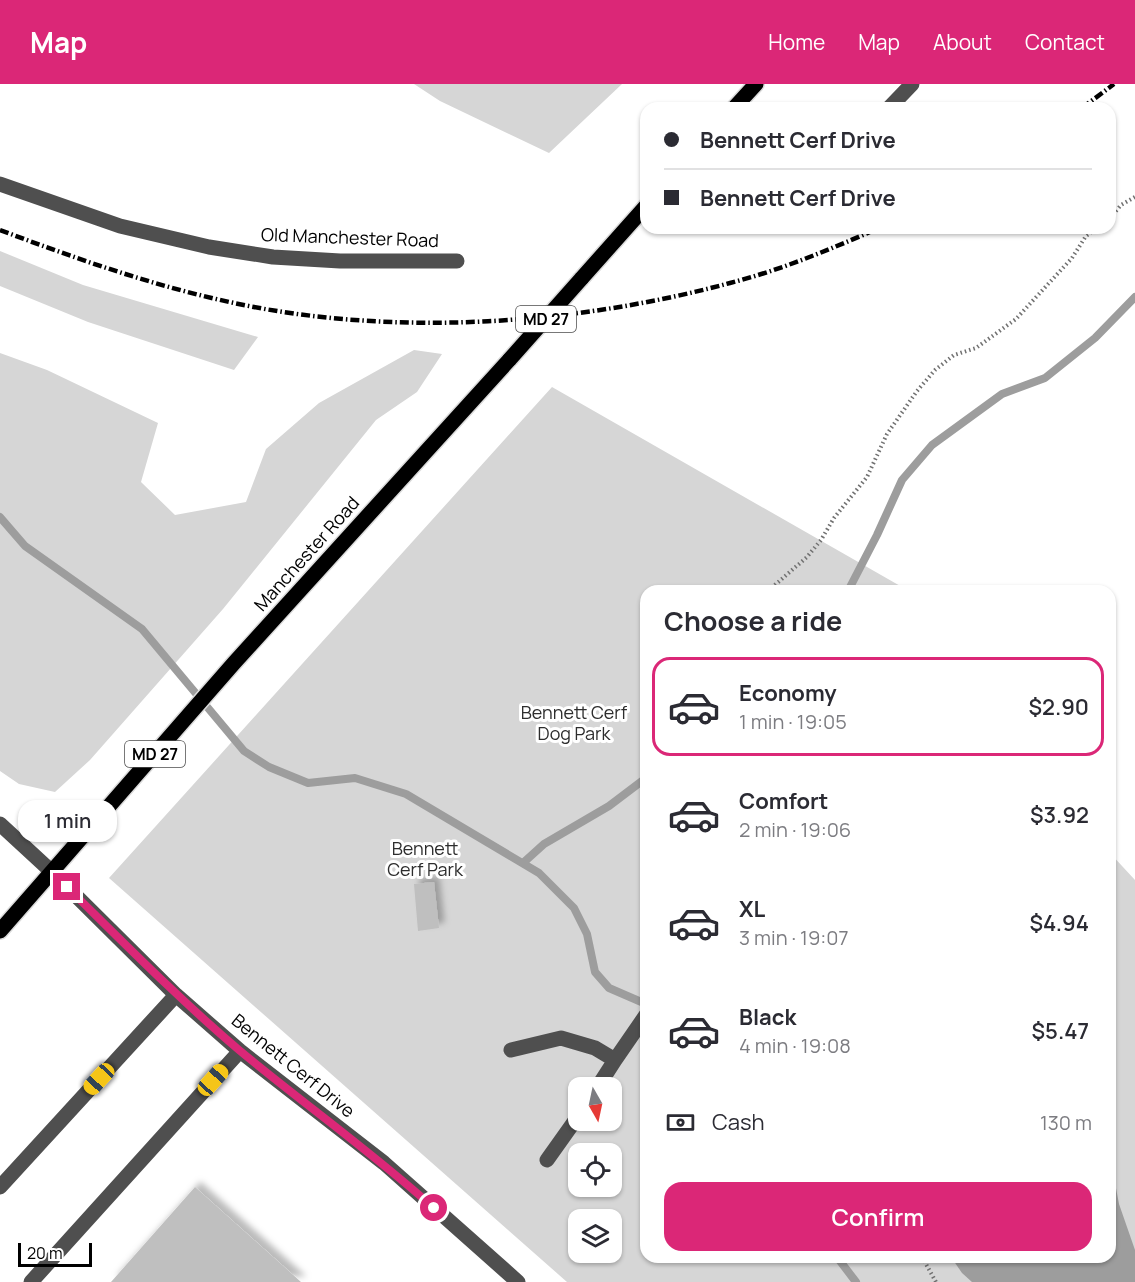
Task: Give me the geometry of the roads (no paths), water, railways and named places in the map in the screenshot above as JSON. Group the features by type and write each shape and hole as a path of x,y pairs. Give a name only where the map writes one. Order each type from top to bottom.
{"main road":[{"path":"740,102 756,84"},
{"name":"Manchester Road","path":"0,931 234,663 640,213"}],"street":[{"path":"895,102 912,84"},
{"name":"Old Manchester Road","path":"0,184 120,226 273,257 340,261 457,261"},
{"path":"0,824 52,872"},
{"name":"Bennett Cerf Drive","path":"52,872 176,995 240,1051 384,1163 518,1282"},
{"path":"0,1196 3,1183 176,995"},
{"path":"604,1077 640,1026"},
{"path":"511,1050 561,1038 595,1048 615,1060"},
{"path":"31,1282 240,1051"},
{"path":"547,1160 568,1130"}],"waterway":[{"path":"851,585 902,480 932,445 1002,394 1045,378 1095,338 1135,297"},
{"path":"0,517 25,546 142,629 244,751 269,767 308,783 355,778 406,794 539,873 574,908 587,934 595,972 609,988 640,1001"},
{"path":"523,863 544,844 609,806 640,783"},
{"path":"842,1263 856,1282"}],"railway":[{"path":"1090,102 1114,84"},
{"path":"0,230 116,271 234,303 295,314 420,323 483,322 546,317 609,309 670,297 768,272 865,234"}],"park label":[{"name":"Bennett Cerf Dog Park","path":"574,723"},
{"name":"Bennett Cerf Park","path":"425,859"}]}
